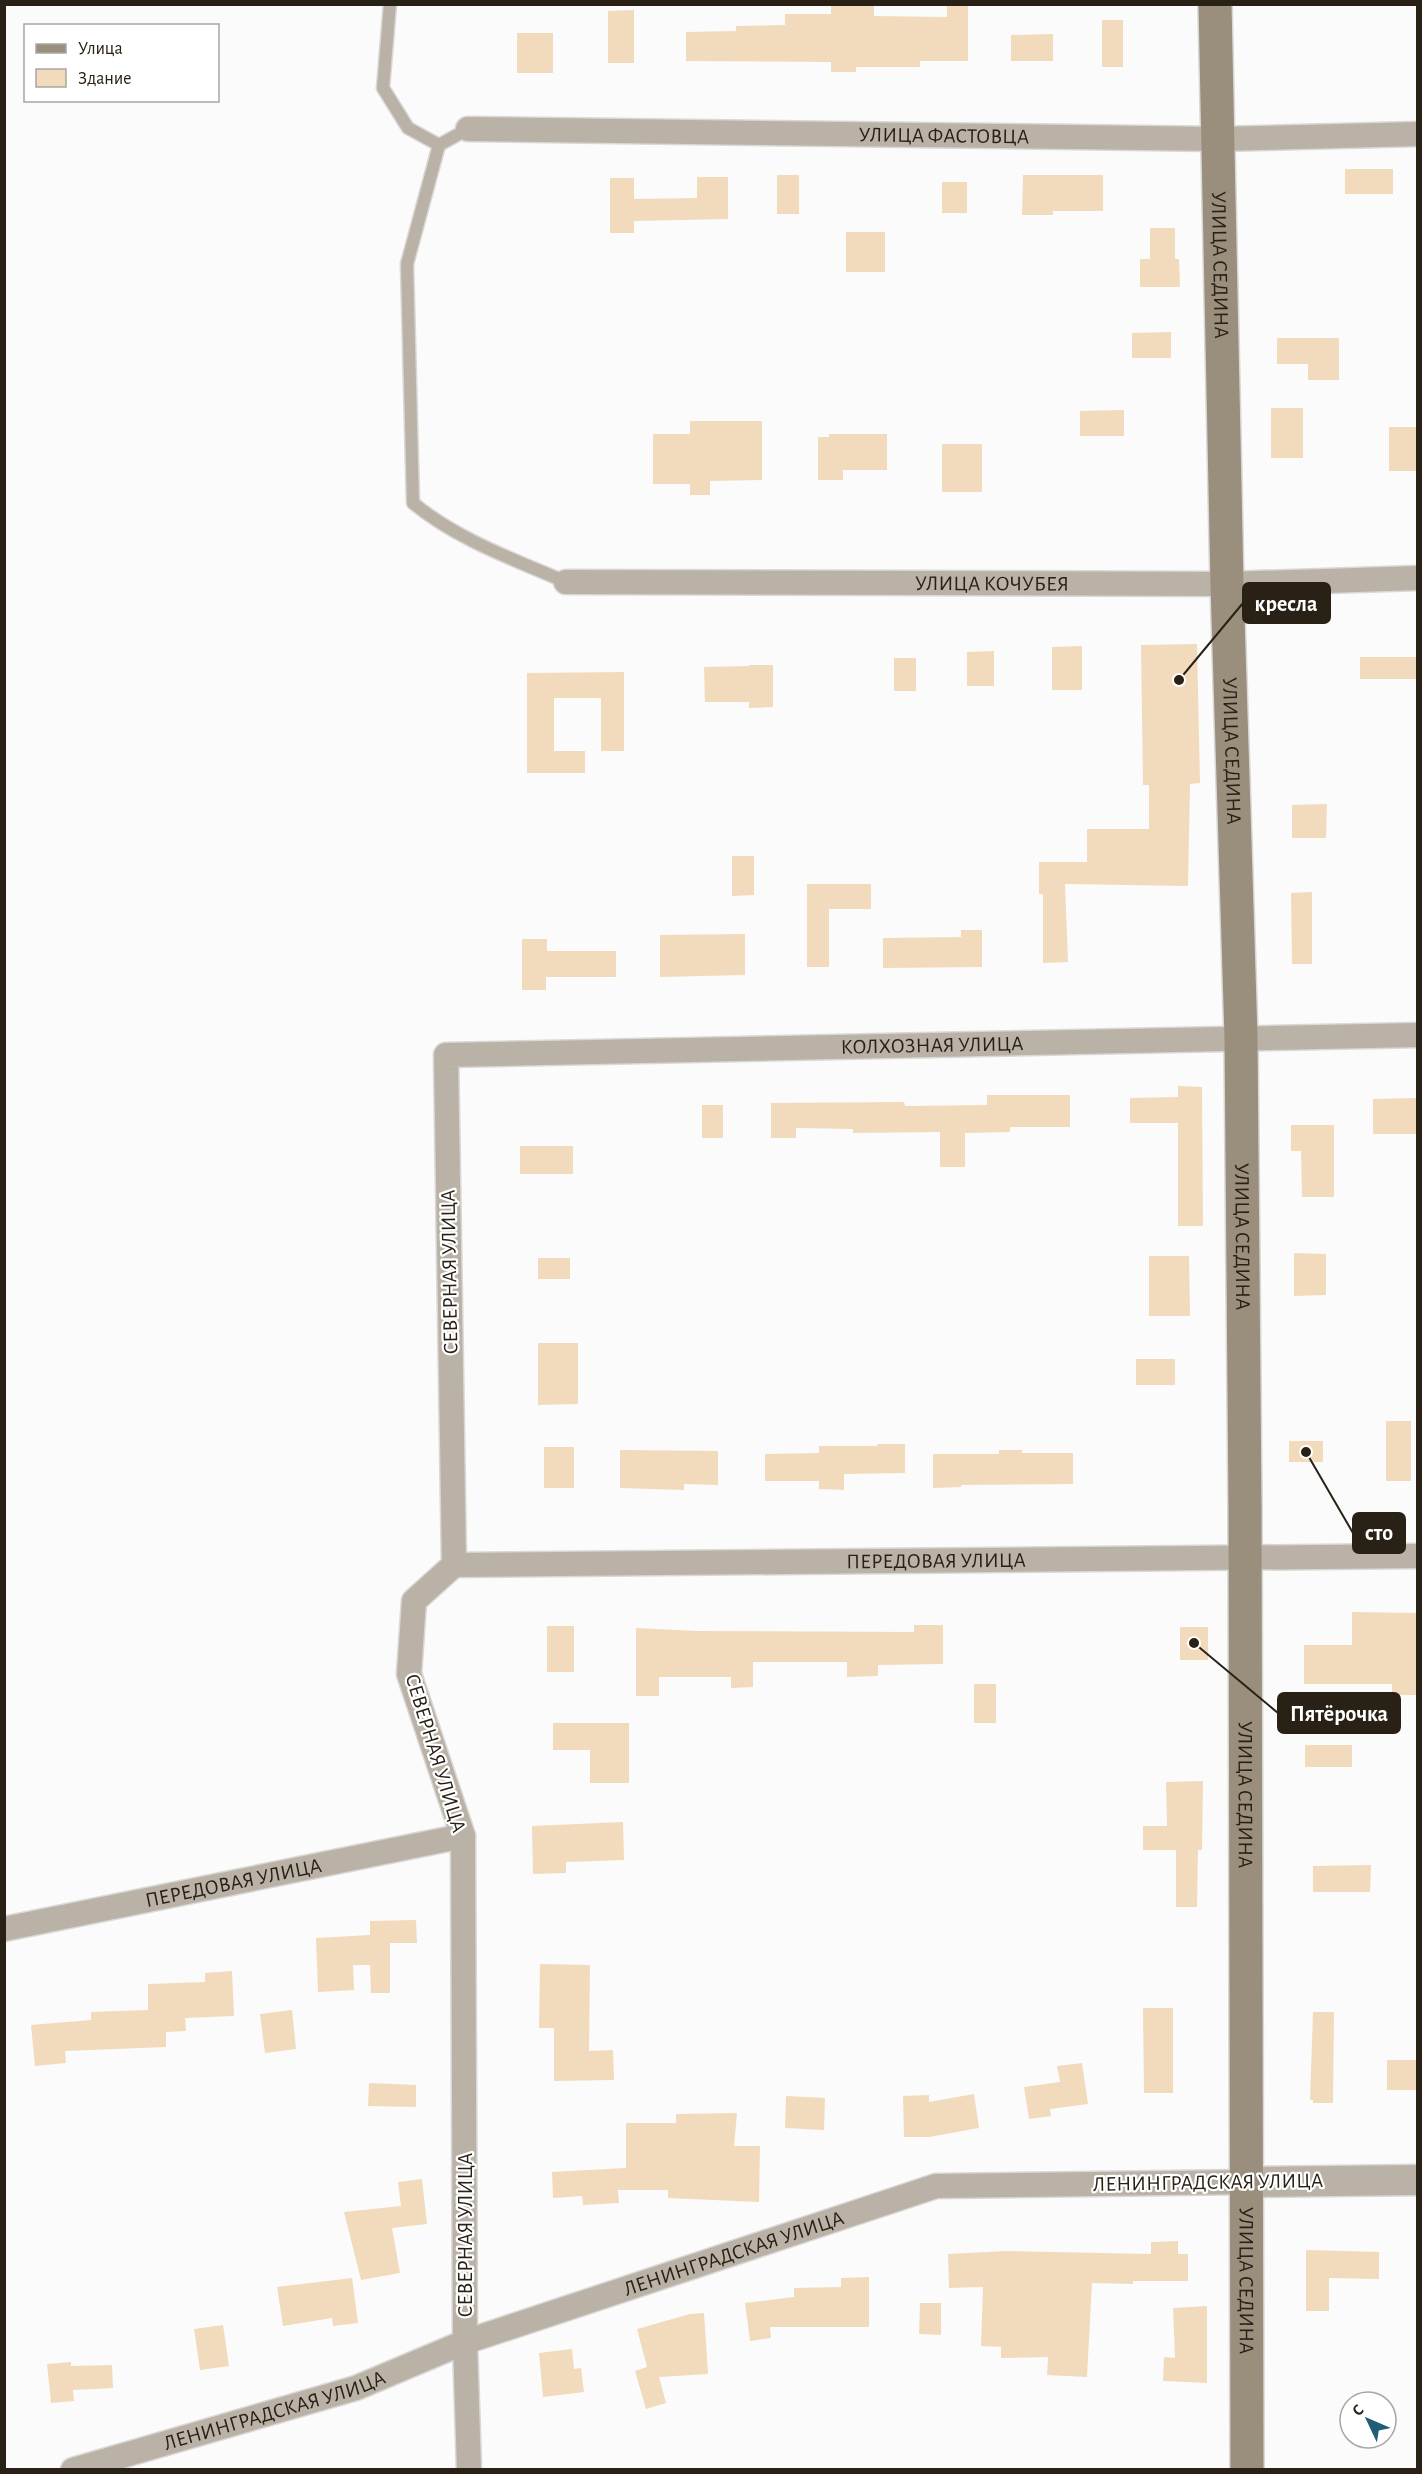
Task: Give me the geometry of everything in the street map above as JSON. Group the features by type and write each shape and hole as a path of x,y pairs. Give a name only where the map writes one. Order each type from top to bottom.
{"main road":[{"name":"УЛИЦА СЕДИНА","path":"1215,4 1227,584 1240,1037 1247,2469"}],"street":[{"name":"УЛИЦА ФАСТОВЦА","path":"468,129 1218,139 1418,134"},
{"name":"УЛИЦА КОЧУБЕЯ","path":"566,582 1227,584 1418,578"},
{"name":"КОЛХОЗНАЯ УЛИЦА","path":"446,1055 1418,1035"},
{"name":"СЕВЕРНАЯ УЛИЦА","path":"446,1055 454,1565 414,1601 409,1674 463,1836 465,2342 469,2469"},
{"name":"ПЕРЕДОВАЯ УЛИЦА","path":"454,1565 1418,1556"},
{"name":"ПЕРЕДОВАЯ УЛИЦА","path":"4,1929 463,1836"},
{"name":"ЛЕНИНГРАДСКАЯ УЛИЦА","path":"73,2469 356,2388 465,2342 936,2186 1418,2180"}],"lane":[{"path":"390,4 383,88 408,128 439,145"},
{"path":"468,129 439,145 407,264 413,503 434,521 459,535 566,582"}],"building":[{"path":"947,4 968,4 968,61 920,61 920,67 856,67 856,72 831,72 831,62 686,61 686,32 736,31 736,26 785,25 785,14 831,14 831,5 874,5 874,16 947,17"},
{"path":"634,10 634,63 608,63 608,11"},
{"path":"1102,20 1123,20 1123,67 1102,67"},
{"path":"517,33 553,33 553,73 517,73"},
{"path":"1053,34 1053,61 1011,61 1011,35"},
{"path":"1345,169 1393,169 1393,194 1345,194"},
{"path":"777,175 799,175 799,214 777,214"},
{"path":"1023,175 1103,175 1103,211 1053,211 1053,215 1022,215"},
{"path":"697,177 728,177 728,219 634,221 634,233 610,233 610,178 634,178 634,199 697,198"},
{"path":"942,182 967,182 967,213 942,213"},
{"path":"1150,228 1175,228 1175,259 1179,259 1180,287 1140,287 1140,259 1150,259"},
{"path":"846,232 885,232 885,272 846,272"},
{"path":"1171,332 1171,358 1132,358 1132,333"},
{"path":"1277,338 1339,338 1339,380 1308,380 1308,364 1277,364"},
{"path":"1271,408 1303,408 1303,458 1271,458"},
{"path":"1124,410 1124,436 1080,436 1080,411"},
{"path":"690,421 762,421 762,480 710,481 710,495 690,495 690,484 653,484 653,434 690,434"},
{"path":"1389,427 1416,427 1417,471 1389,471"},
{"path":"829,434 887,434 887,470 843,470 843,480 818,480 818,437 829,437"},
{"path":"942,444 982,444 982,492 942,492"},
{"path":"1197,644 1200,783 1190,784 1188,886 1065,884 1068,962 1043,963 1043,894 1039,894 1039,862 1087,862 1087,829 1149,829 1149,785 1143,785 1141,645"},
{"path":"1082,646 1082,690 1052,690 1052,647"},
{"path":"994,651 994,686 967,686 967,652"},
{"path":"1360,657 1418,657 1418,679 1360,679"},
{"path":"894,658 916,658 916,691 894,691"},
{"path":"773,665 773,707 749,708 749,702 705,702 704,667"},
{"path":"624,672 624,751 601,751 601,698 554,698 554,751 585,751 585,773 527,773 527,673"},
{"path":"1327,804 1326,838 1292,838 1292,805"},
{"path":"732,856 754,856 754,895 732,896"},
{"path":"807,884 871,884 871,909 829,909 829,967 807,967"},
{"path":"1312,892 1312,964 1292,964 1291,893"},
{"path":"961,930 982,930 982,967 883,968 883,938 961,937"},
{"path":"745,934 745,975 660,977 660,935"},
{"path":"522,939 547,939 547,951 616,951 616,977 546,977 546,990 522,990"},
{"path":"1178,1086 1202,1087 1203,1226 1178,1226 1178,1123 1130,1123 1130,1098 1178,1097"},
{"path":"987,1095 1070,1095 1070,1127 1010,1127 1010,1132 965,1133 965,1167 940,1167 940,1132 853,1133 853,1129 796,1128 796,1138 771,1138 771,1103 904,1102 905,1106 987,1105"},
{"path":"1418,1098 1418,1134 1373,1134 1373,1099"},
{"path":"702,1105 723,1105 723,1138 702,1138"},
{"path":"1291,1125 1334,1125 1334,1197 1302,1197 1301,1151 1291,1151"},
{"path":"520,1146 573,1146 573,1174 520,1174"},
{"path":"1294,1253 1326,1254 1326,1295 1294,1296"},
{"path":"1149,1256 1189,1256 1190,1316 1149,1316"},
{"path":"538,1258 570,1258 570,1279 538,1279"},
{"path":"538,1343 578,1343 578,1404 538,1405"},
{"path":"1136,1359 1175,1359 1175,1385 1136,1385"},
{"path":"1386,1421 1411,1421 1411,1481 1386,1481"},
{"path":"1289,1441 1323,1441 1323,1462 1289,1462"},
{"path":"877,1444 905,1444 905,1473 844,1474 844,1490 819,1489 819,1481 765,1481 765,1454 819,1453 819,1446 877,1446"},
{"path":"544,1447 574,1447 574,1488 544,1488"},
{"path":"620,1450 718,1451 718,1485 684,1484 684,1490 620,1488"},
{"path":"999,1450 1022,1450 1022,1453 1073,1453 1073,1484 961,1485 961,1487 933,1488 933,1454 999,1454"},
{"path":"1352,1612 1416,1613 1416,1695 1392,1695 1392,1684 1304,1684 1304,1645 1352,1645"},
{"path":"914,1625 943,1625 943,1664 878,1665 878,1676 847,1677 847,1662 753,1662 753,1687 731,1688 731,1677 659,1677 659,1696 636,1696 636,1628 698,1631 914,1632"},
{"path":"547,1626 574,1626 574,1672 547,1672"},
{"path":"1180,1627 1208,1627 1208,1660 1180,1660"},
{"path":"974,1684 996,1684 996,1723 974,1723"},
{"path":"553,1723 629,1723 629,1783 590,1783 590,1750 553,1750"},
{"path":"1305,1745 1352,1745 1352,1767 1305,1767"},
{"path":"1203,1781 1202,1850 1198,1850 1197,1907 1176,1907 1176,1850 1143,1850 1143,1826 1167,1826 1166,1782"},
{"path":"623,1822 624,1860 566,1862 566,1873 533,1874 532,1826"},
{"path":"1371,1865 1370,1892 1313,1892 1313,1866"},
{"path":"416,1920 417,1943 390,1943 390,1993 371,1993 370,1965 353,1965 354,1990 318,1992 316,1938 370,1935 370,1921"},
{"path":"540,1964 590,1965 589,2051 613,2050 614,2080 554,2081 554,2028 539,2028"},
{"path":"232,1971 234,2016 185,2018 186,2031 166,2032 166,2047 65,2051 66,2063 35,2066 31,2025 91,2020 91,2012 148,2010 148,1984 205,1982 205,1973"},
{"path":"1143,2008 1173,2008 1173,2093 1144,2093"},
{"path":"292,2010 296,2049 265,2053 260,2014"},
{"path":"1313,2012 1334,2012 1333,2103 1313,2103 1313,2100 1310,2100"},
{"path":"1387,2060 1418,2060 1418,2090 1387,2090"},
{"path":"1082,2063 1088,2104 1050,2109 1051,2116 1029,2119 1024,2087 1060,2082 1057,2066"},
{"path":"369,2083 416,2085 416,2107 368,2106"},
{"path":"974,2094 979,2128 929,2137 904,2137 903,2096 929,2095 929,2102"},
{"path":"786,2096 825,2098 824,2130 785,2128"},
{"path":"737,2113 734,2146 760,2146 759,2202 668,2198 668,2190 618,2190 619,2203 583,2205 582,2196 553,2198 552,2172 626,2168 626,2123 676,2123 676,2114"},
{"path":"422,2179 427,2224 392,2228 400,2273 361,2280 344,2212 401,2206 398,2182"},
{"path":"1178,2241 1178,2254 1188,2254 1188,2281 1133,2281 1133,2284 1092,2283 1087,2377 1047,2375 1048,2357 1001,2358 1001,2347 981,2346 983,2287 949,2288 948,2254 1006,2251 1151,2254 1151,2242"},
{"path":"1306,2250 1379,2252 1379,2279 1329,2278 1329,2311 1306,2311"},
{"path":"869,2277 869,2327 770,2327 771,2338 750,2341 745,2303 794,2297 794,2288 841,2287 841,2278"},
{"path":"352,2278 358,2323 333,2326 332,2318 283,2326 277,2287"},
{"path":"920,2303 941,2303 941,2335 919,2334"},
{"path":"1207,2306 1207,2383 1163,2381 1164,2357 1175,2358 1173,2308"},
{"path":"704,2313 708,2374 659,2377 666,2403 646,2409 635,2371 647,2367 637,2329 690,2314"},
{"path":"223,2325 229,2366 200,2370 194,2329"},
{"path":"572,2349 574,2369 581,2368 584,2392 543,2397 539,2353"},
{"path":"71,2362 71,2366 112,2365 113,2388 73,2390 74,2401 51,2403 47,2364"}],"place":[{"name":"кресла","path":"1179,680"},
{"name":"сто","path":"1306,1452"},
{"name":"Пятёрочка","path":"1194,1643"}]}
